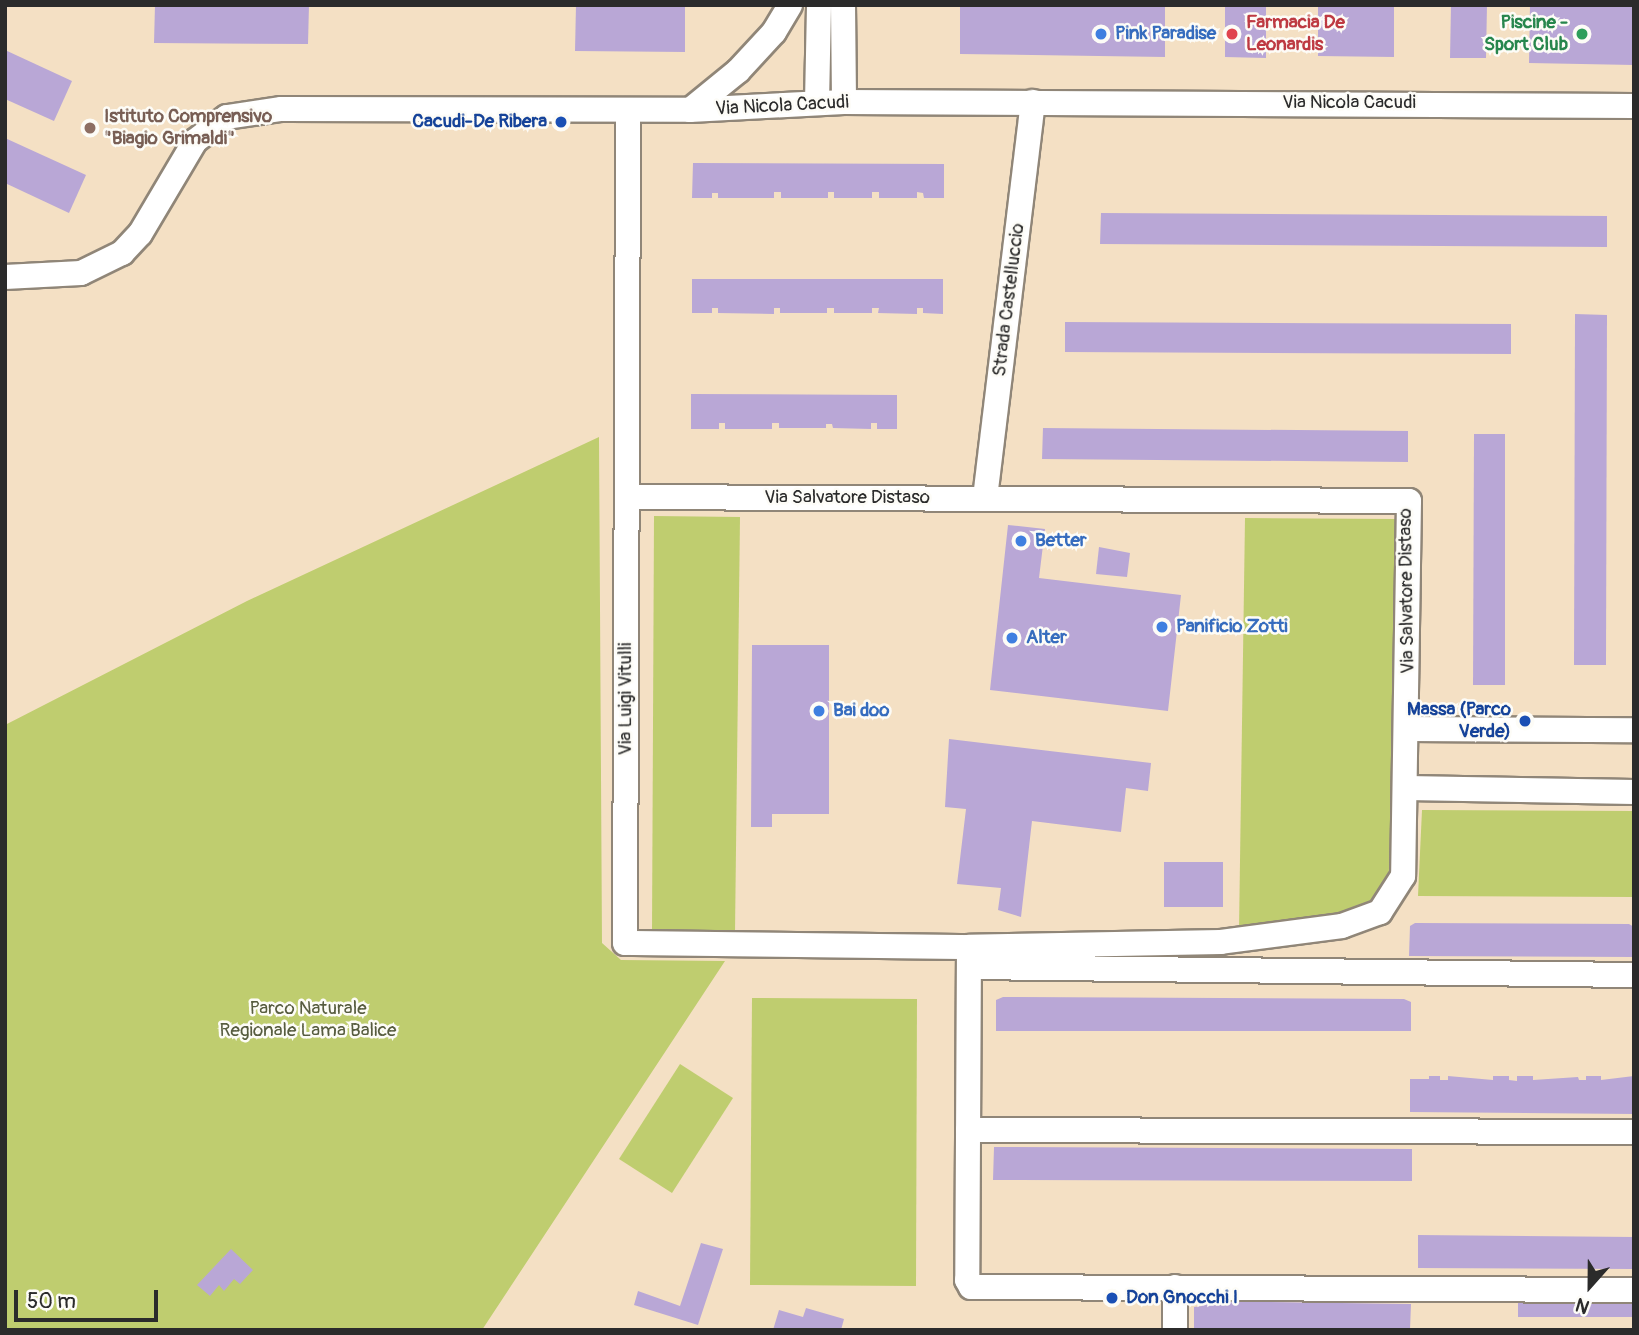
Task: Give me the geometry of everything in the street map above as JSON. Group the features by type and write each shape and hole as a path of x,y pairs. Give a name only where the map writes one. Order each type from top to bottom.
{"street":[{"path":"690,110 738,71 774,32 790,5"},
{"path":"817,103 819,5"},
{"path":"843,5 844,102"},
{"name":"Via Nicola Cacudi","path":"5,277 81,272 122,253 140,234 195,141 227,117 281,109 690,110 844,102 1634,106"},
{"name":"Strada Castelluccio","path":"985,498 1033,102"},
{"name":"Via Luigi Vitulli","path":"628,110 625,943 969,957"},
{"name":"Via Salvatore Distaso","path":"627,497 1409,501 1409,729 1403,876 1380,912 1342,926 1221,942 969,957"},
{"path":"1409,729 1634,730"},
{"path":"1408,788 1634,792"},
{"path":"1634,975 969,957 967,1280 971,1287 1634,1290"},
{"path":"968,1130 1634,1132"},
{"path":"1175,1287 1175,1330"}],"green space":[{"name":"Parco Naturale Regionale Lama Balice","path":"599,437 602,943 621,960 725,961 482,1330 5,1330 5,725 247,601"},
{"path":"654,516 740,517 735,932 652,931"},
{"path":"1245,518 1396,519 1393,802 1388,886 1366,910 1239,930"},
{"path":"1422,810 1634,811 1634,897 1418,896"},
{"path":"752,998 917,999 916,1286 750,1285"},
{"path":"680,1064 733,1098 672,1193 619,1159"}],"building":[{"path":"155,5 309,5 308,44 154,43"},
{"path":"576,5 685,5 685,52 575,51"},
{"path":"960,5 1165,5 1165,57 960,54"},
{"path":"1225,5 1266,5 1266,58 1225,57"},
{"path":"1318,5 1394,5 1394,57 1318,56"},
{"path":"1451,5 1487,5 1486,58 1450,58"},
{"name":"Piscine - Sport Club","path":"1530,5 1634,5 1634,65 1529,63"},
{"path":"5,50 72,81 54,121 5,99"},
{"path":"5,138 86,175 69,213 5,183"},
{"path":"693,163 944,164 944,198 924,198 923,193 917,192 917,198 879,198 879,192 872,192 872,198 834,198 834,192 828,192 828,198 781,198 781,192 774,192 774,198 718,198 718,193 712,193 712,198 692,198"},
{"path":"1101,213 1607,216 1607,247 1100,244"},
{"path":"692,279 943,279 943,314 923,313 923,308 917,308 917,314 878,313 879,308 872,308 872,313 834,313 834,308 827,308 827,313 780,313 780,308 774,308 774,314 718,313 718,308 712,308 712,313 692,313"},
{"path":"1575,314 1607,315 1606,665 1574,665"},
{"path":"1065,322 1511,324 1511,354 1065,352"},
{"path":"691,394 897,395 897,429 877,429 877,423 871,423 871,429 833,428 832,424 826,424 826,428 779,428 779,423 772,423 772,429 725,429 725,423 719,423 719,429 691,429"},
{"path":"1043,428 1408,431 1408,462 1042,459"},
{"path":"1474,434 1505,434 1505,685 1473,685"},
{"path":"1008,525 1045,529 1039,578 1181,595 1168,711 990,690"},
{"path":"1099,547 1130,553 1127,577 1096,574"},
{"path":"752,645 829,645 829,814 772,814 772,827 751,827"},
{"path":"949,739 1151,763 1148,791 1126,788 1121,832 1032,821 1021,917 998,910 1001,888 957,884 966,809 945,807"},
{"path":"1164,862 1223,862 1223,907 1164,907"},
{"path":"1415,923 1629,924 1634,927 1634,957 1409,956 1410,926"},
{"path":"1003,997 1404,999 1411,1002 1411,1031 996,1031 996,1000"},
{"path":"1429,1076 1440,1076 1440,1080 1448,1080 1448,1076 1493,1080 1493,1076 1509,1076 1509,1080 1517,1081 1517,1076 1533,1076 1533,1080 1578,1077 1579,1080 1586,1080 1586,1076 1601,1076 1601,1080 1634,1076 1634,1114 1410,1112 1410,1079 1429,1079"},
{"path":"994,1147 1412,1149 1412,1181 993,1180"},
{"path":"1418,1235 1634,1237 1634,1269 1418,1268"},
{"path":"701,1243 723,1249 698,1325 634,1305 638,1291 680,1306"},
{"path":"231,1249 253,1270 240,1284 234,1279 224,1291 219,1285 210,1296 197,1285"},
{"path":"1202,1301 1411,1304 1410,1330 1194,1330 1194,1307 1202,1306"},
{"path":"1518,1303 1634,1303 1634,1317 1518,1317"},
{"path":"806,1308 844,1319 841,1330 773,1330 779,1310 803,1317"}],"place":[{"name":"Pink Paradise","path":"1101,34"},
{"name":"Farmacia De Leonardis","path":"1232,34"},
{"name":"Piscine - Sport Club","path":"1582,34"},
{"name":"Cacudi-De Ribera","path":"561,122"},
{"name":"Istituto Comprensivo \"Biagio Grimaldi\"","path":"90,128"},
{"name":"Better","path":"1021,541"},
{"name":"Panificio Zotti","path":"1162,627"},
{"name":"Alter","path":"1012,638"},
{"name":"Bai doo","path":"819,711"},
{"name":"Massa (Parco Verde)","path":"1525,721"},
{"name":"Don Gnocchi I","path":"1112,1298"}]}
